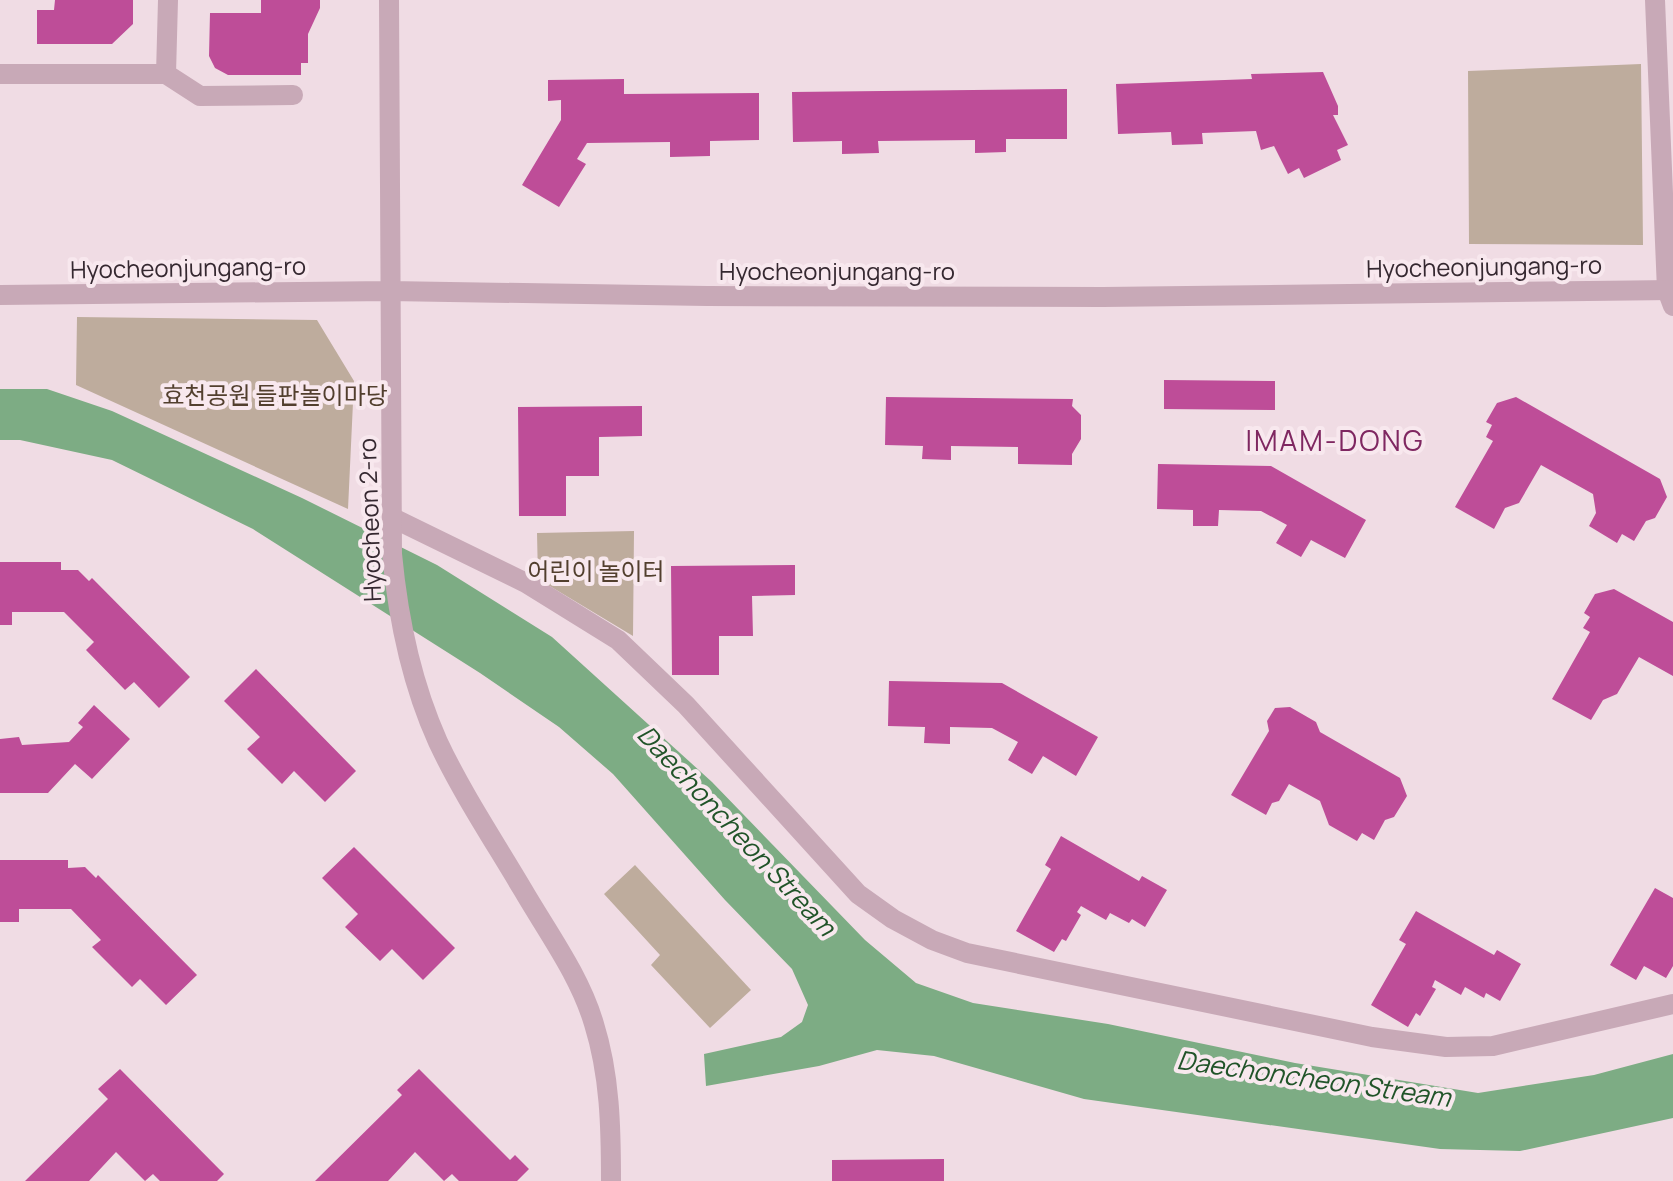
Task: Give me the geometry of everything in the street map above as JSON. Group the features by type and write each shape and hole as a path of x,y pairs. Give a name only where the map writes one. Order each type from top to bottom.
{"street":[{"path":"166,74 168,0"},
{"name":"Hyocheon 2-ro","path":"389,0 392,554 404,641 419,692 456,777 570,970 593,1021 605,1062 611,1181"},
{"path":"1655,0 1671,295"},
{"path":"0,74 166,74 200,96 293,95"},
{"name":"Hyocheonjungang-ro","path":"0,295 389,291 1103,297 1671,295"},
{"path":"393,518 526,583 618,640 686,705 858,894 893,919 955,949 1372,1037 1446,1047 1493,1046 1520,1041 1673,1004"}],"green space":[{"path":"1641,64 1643,245 1469,244 1468,71"},
{"name":"효천공원 들판놀이마당","path":"77,317 317,320 354,381 348,509 76,385"},
{"name":"어린이 놀이터","path":"634,531 633,636 538,579 537,533"},
{"path":"635,865 751,990 710,1028 651,965 660,955 604,894"}],"water":[{"name":"Daechoncheon Stream","path":"0,389 47,389 112,411 302,498 437,565 552,637 712,782 865,940 916,983 973,1003 1108,1024 1295,1063 1478,1093 1594,1075 1673,1054 1673,1118 1520,1151 1440,1149 1084,1099 934,1056 877,1050 819,1066 706,1086 704,1054 781,1037 802,1022 808,1005 792,969 725,900 613,774 559,727 480,673 253,529 112,460 20,440 0,440"}],"building":[{"path":"55,0 133,0 133,24 112,44 37,44 37,10 54,10"},
{"path":"261,0 320,0 320,8 308,34 308,63 301,63 301,75 228,75 215,68 209,56 210,13 261,13"},
{"path":"1323,72 1338,106 1338,115 1333,115 1348,145 1337,150 1341,160 1304,178 1299,168 1288,174 1274,146 1261,150 1256,131 1202,133 1203,144 1172,145 1171,132 1118,134 1116,84 1252,79 1251,74"},
{"path":"624,79 624,94 759,93 759,140 710,141 710,156 670,157 670,142 587,143 577,159 586,164 559,207 522,185 561,120 561,100 548,101 548,80"},
{"path":"1067,89 1067,139 1006,139 1006,152 975,153 975,140 878,141 879,153 842,154 842,141 793,142 792,92"},
{"path":"1164,380 1275,381 1275,410 1164,409"},
{"path":"886,397 1073,399 1072,406 1081,415 1081,439 1072,454 1072,465 1018,464 1018,447 951,446 951,460 922,459 923,446 885,445"},
{"path":"1516,397 1660,479 1667,497 1655,518 1646,521 1634,541 1622,534 1617,543 1589,526 1596,513 1593,494 1541,465 1519,503 1505,508 1494,529 1455,507 1493,441 1486,437 1492,425 1486,422 1497,403"},
{"path":"642,406 642,436 599,437 599,476 566,476 566,516 519,516 518,407"},
{"path":"1158,464 1271,466 1366,520 1345,558 1311,540 1301,557 1276,543 1287,525 1261,511 1219,510 1218,526 1193,526 1193,510 1157,509"},
{"path":"0,562 61,562 61,570 78,570 89,581 92,578 190,677 159,708 134,682 125,690 86,650 94,642 64,612 12,612 12,625 0,625"},
{"path":"795,565 795,595 752,596 753,636 719,636 719,675 672,675 671,566"},
{"path":"1614,589 1673,622 1673,676 1639,657 1617,694 1603,700 1591,720 1552,699 1590,632 1583,628 1590,617 1584,613 1595,594"},
{"path":"256,669 356,771 325,802 294,771 282,784 247,749 260,737 224,701"},
{"path":"889,681 1002,683 1098,737 1076,776 1043,756 1032,774 1008,760 1018,742 992,728 950,727 950,744 924,743 925,727 888,726"},
{"path":"94,705 130,739 92,779 75,764 48,793 0,793 0,739 19,737 22,745 69,742 83,727 78,723"},
{"path":"1290,707 1316,722 1320,732 1400,778 1407,796 1394,817 1385,820 1374,840 1362,833 1357,841 1329,825 1320,801 1289,784 1266,815 1231,795 1269,731 1267,721 1275,708"},
{"path":"1061,836 1139,881 1142,876 1167,890 1145,927 1132,919 1129,923 1110,913 1106,920 1081,906 1077,912 1081,915 1066,941 1062,939 1054,952 1016,931 1051,869 1045,865"},
{"path":"354,847 455,948 423,980 392,949 380,961 345,927 358,914 322,878"},
{"path":"0,860 68,860 68,868 85,867 96,878 98,875 197,975 166,1005 140,979 132,987 92,947 101,940 71,909 19,909 19,922 0,922"},
{"path":"1655,888 1673,898 1673,966 1666,978 1644,966 1636,980 1610,965"},
{"path":"1416,911 1494,955 1497,950 1521,964 1500,1001 1486,993 1484,998 1465,987 1461,995 1435,980 1432,987 1436,989 1420,1016 1416,1013 1408,1027 1371,1005 1406,944 1399,940"},
{"path":"120,1069 224,1174 217,1181 160,1181 153,1174 145,1181 116,1152 89,1181 25,1181 108,1099 98,1089"},
{"path":"419,1069 510,1160 515,1155 529,1169 517,1181 459,1181 452,1174 444,1181 415,1152 388,1181 315,1181 402,1095 397,1090"},
{"path":"944,1159 944,1181 832,1181 832,1160"}],"district":[{"name":"IMAM-DONG","path":"1335,440"}]}
